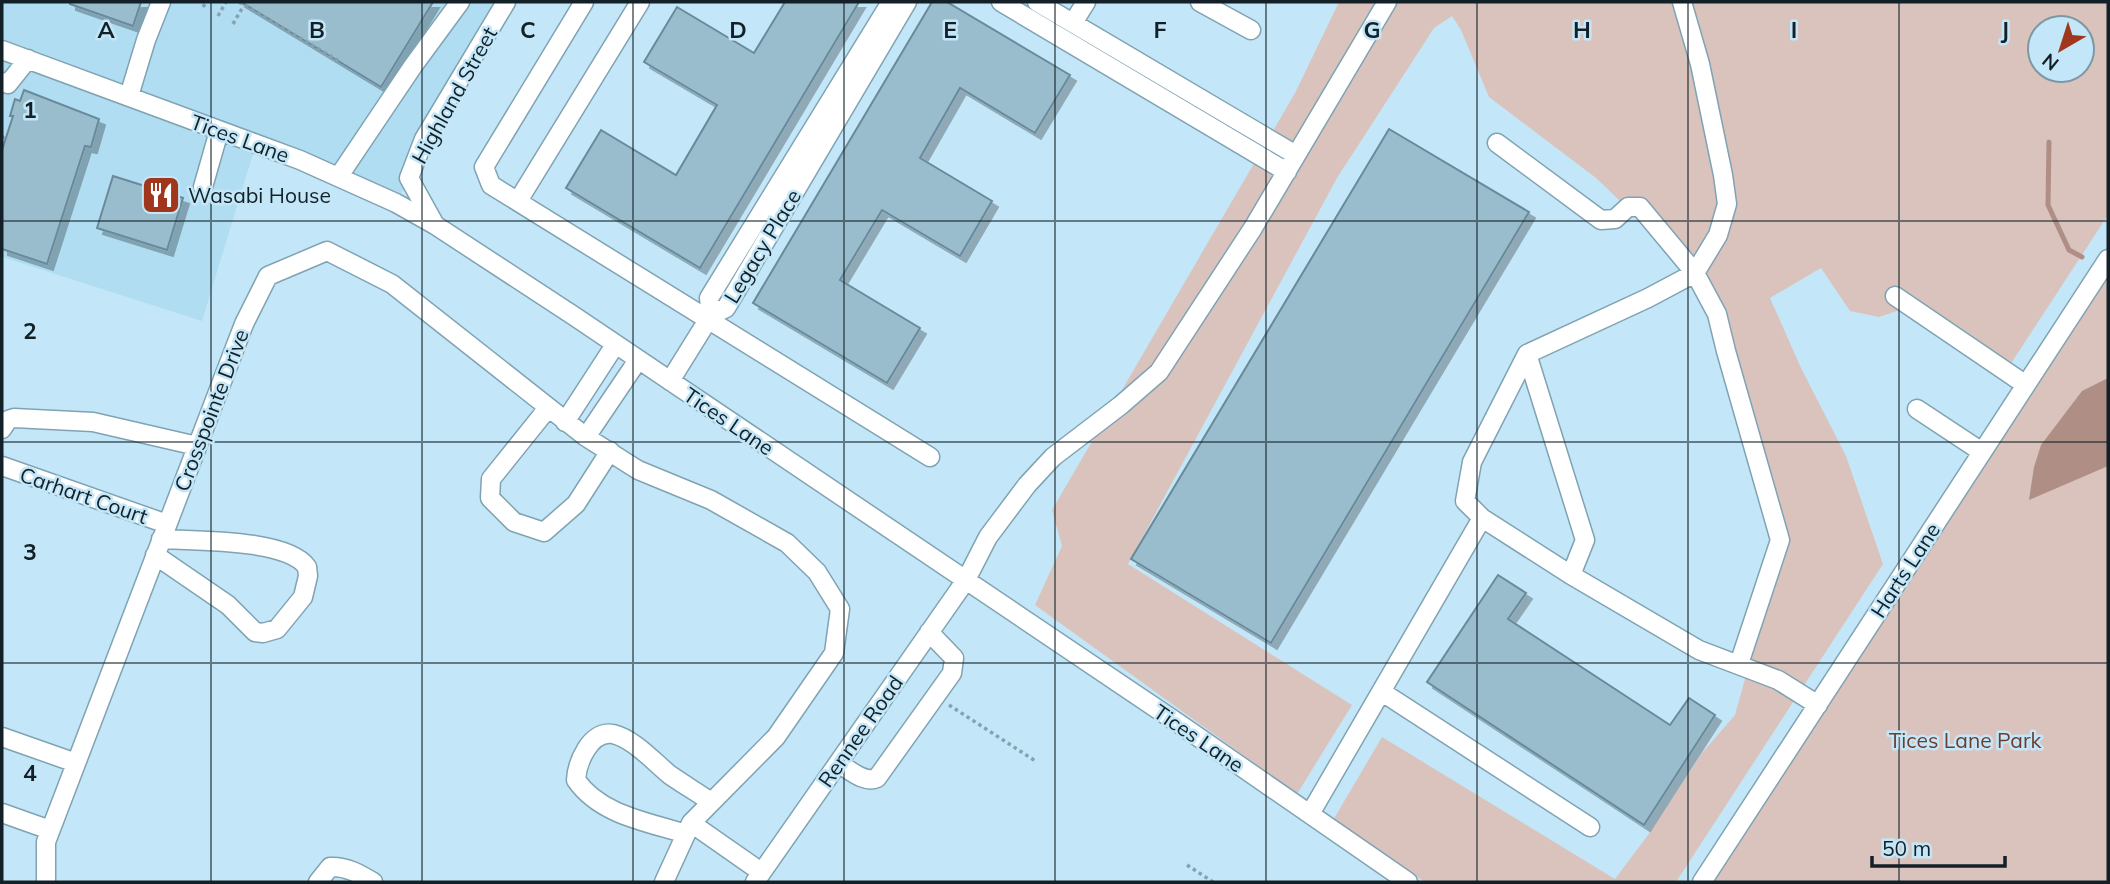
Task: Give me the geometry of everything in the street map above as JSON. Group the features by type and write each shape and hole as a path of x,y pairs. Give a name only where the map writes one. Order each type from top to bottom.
{"street":[{"path":"128,96 161,2"},
{"path":"339,176 460,2"},
{"name":"Highland Street","path":"435,225 409,178 425,139 506,2"},
{"path":"584,2 484,167 491,185 710,317 930,457"},
{"path":"517,201 640,2"},
{"name":"Legacy Place","path":"891,2 709,298 710,317 726,308 907,2"},
{"path":"1001,2 1287,172"},
{"path":"1037,2 1296,156"},
{"path":"1073,23 1086,2"},
{"path":"1200,2 1251,30"},
{"name":"Rennee Road","path":"758,877 966,580 988,537 1035,475 1052,457 1159,372 1253,228 1387,2"},
{"path":"1682,2 1700,64 1723,174 1727,204 1718,235 1695,273 1527,354 1472,462 1465,502 1482,518 1571,575 1699,650 1778,680 1818,705"},
{"path":"1086,53 1096,37"},
{"name":"Tices Lane","path":"2,50 300,159 396,203 435,225 966,580 1310,814 1403,881"},
{"path":"5,83 28,59"},
{"path":"203,187 219,131"},
{"path":"1497,143 1601,220 1615,219 1628,207 1640,207 1695,273 1717,314 1780,540 1739,664"},
{"name":"Crosspointe Drive","path":"46,882 46,842 50,830 244,324 268,276 327,251 392,284 565,422 638,470 711,500 788,543 817,572 840,609 834,653 776,737 688,829 664,882"},
{"name":"Harts Lane","path":"1702,882 2108,259"},
{"path":"1895,296 2026,385"},
{"path":"670,381 710,317"},
{"path":"565,422 615,345"},
{"path":"1527,354 1585,540 1571,575"},
{"path":"586,437 638,359"},
{"path":"548,408 491,479 490,498 514,522 544,532 576,504 610,451"},
{"path":"1917,410 1982,452"},
{"path":"2,429 14,418 93,422 197,446"},
{"name":"Carhart Court","path":"2,466 161,539"},
{"path":"1310,814 1482,518"},
{"path":"161,539 249,544 290,553 307,567 306,590 276,629 263,633 255,632 161,539"},
{"path":"838,763 866,779 875,780 952,673 955,661 929,632"},
{"path":"1382,692 1590,827"},
{"path":"711,802 636,747 615,735 608,734 592,741 577,769 576,780 597,802 625,815 688,829 758,877"},
{"path":"2,737 76,763"},
{"path":"2,813 50,830"},
{"path":"318,882 330,867 336,866 353,871 373,882"}],"path":[{"path":"203,7 206,2"},
{"path":"218,16 226,2"},
{"path":"233,24 242,3 339,61"},
{"path":"935,696 1037,762"},
{"path":"1187,865 1213,882"}],"shaded area":[{"path":"2,2 506,2 396,203 256,144 202,321 2,257"},
{"path":"2108,378 2108,466 2029,500 2034,467 2041,445 2082,391"}],"green space":[{"path":"1339,2 2108,2 2108,215 2006,371 1920,303 1879,317 1850,311 1821,268 1770,298 1801,368 1846,456 1883,564 1676,882 1425,882 1332,822 1382,737 1615,879 1651,831 1702,753 1735,715 1786,532 1718,309 1641,221 1596,178 1489,97 1461,30 1452,16 1434,28 1337,178 1128,564 1352,705 1297,794 1035,605 1062,546 1052,510 1295,93"},
{"name":"Tices Lane Park","path":"2108,259 2108,882 1702,882"}],"building":[{"path":"70,2 141,2 133,26"},
{"path":"241,2 433,2 381,87"},
{"path":"785,2 859,2 700,268 566,188 601,130 676,175 717,105 644,62 677,7 754,53"},
{"path":"932,2 947,2 1070,75 1035,133 960,88 920,158 992,201 960,256 882,210 840,280 920,328 887,383 753,303"},
{"path":"24,90 99,119 91,147 85,146 47,264 2,249 2,150 13,116 10,116 15,99 20,101"},
{"path":"1389,129 1529,212 1271,643 1131,559"},
{"path":"113,176 183,198 167,250 97,228"},
{"path":"1498,575 1526,593 1508,619 1670,725 1689,698 1715,715 1644,825 1427,682"}],"waterway":[{"path":"2049,142 2048,205 2069,250 2082,257"}],"place":[{"name":"Wasabi House","path":"161,195"}]}
